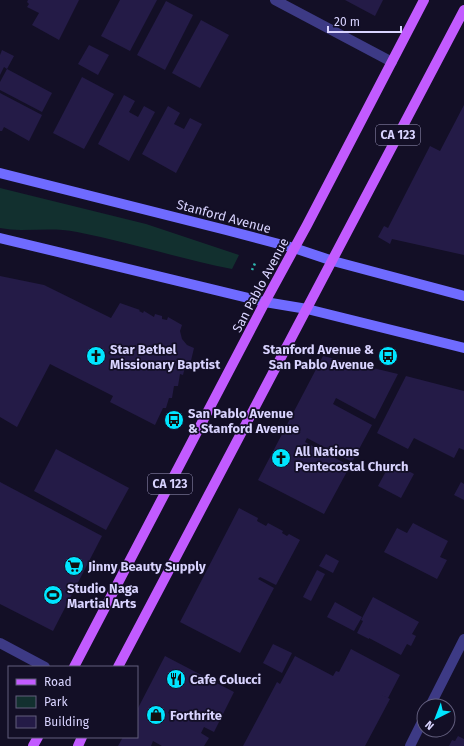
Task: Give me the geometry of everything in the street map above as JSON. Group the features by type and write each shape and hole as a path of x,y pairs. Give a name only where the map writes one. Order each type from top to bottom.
{"main road":[{"name":"San Pablo Avenue","path":"75,666 424,0"},
{"name":"CA 123","path":"119,666 464,10"},
{"name":"Stanford Avenue","path":"0,173 294,248 332,261 464,296"},
{"path":"0,238 265,302 307,309 464,348"}],"street":[{"path":"275,0 392,62"},
{"path":"434,698 464,639"},
{"path":"0,643 43,666"},
{"path":"410,746 416,734"}],"path":[{"path":"252,270 256,261"}],"green space":[{"path":"0,188 146,224 239,255 232,269 77,232 0,228"}],"building":[{"path":"28,0 79,0 59,40 32,25 39,13 27,7 29,4 27,2"},
{"path":"120,0 157,0 130,51 101,36"},
{"path":"345,0 383,0 375,16"},
{"path":"166,1 193,15 165,70 137,55"},
{"path":"201,20 229,35 200,88 172,73"},
{"path":"89,45 109,55 98,75 78,64"},
{"path":"2,50 14,56 7,69 4,67 0,75 0,55"},
{"path":"7,69 52,93 42,112 0,90 0,82"},
{"path":"82,77 114,94 84,149 53,133"},
{"path":"0,93 42,115 29,141 4,127 2,131 0,131"},
{"path":"124,95 135,101 129,112 138,117 144,106 155,112 129,161 98,144"},
{"path":"464,105 464,255 392,239 390,244 378,237 384,226 388,228 430,146 440,151"},
{"path":"168,106 180,113 174,124 184,129 190,118 202,124 176,173 142,154"},
{"name":"Star Bethel Missionary Baptist","path":"0,276 44,285 111,318 120,303 140,310 139,311 143,313 144,311 154,317 155,314 162,316 162,319 167,320 168,317 182,325 180,331 182,339 187,345 194,348 190,365 186,363 183,375 180,374 178,386 174,386 172,398 169,398 166,408 163,408 155,425 110,402 113,396 50,364 17,427 0,417"},
{"path":"323,356 398,374 375,419 336,398 333,404 372,425 352,462 307,438 305,442 350,466 324,514 258,480"},
{"path":"406,376 464,391 464,450 459,448 454,458 414,438 408,449 377,433"},
{"path":"56,449 129,488 106,530 34,491"},
{"path":"391,462 414,474 401,498 378,486"},
{"path":"0,482 102,536 53,631 0,604"},
{"path":"461,482 464,484 464,500 454,495"},
{"path":"239,508 258,518 257,521 266,526 268,523 283,531 282,533 287,536 289,534 300,540 276,585 260,577 258,579 274,588 240,653 180,622"},
{"path":"413,523 448,541 440,557 447,560 437,579 384,552 397,528 407,533"},
{"path":"326,554 339,561 333,573 319,566"},
{"path":"317,570 325,574 311,601 303,597"},
{"path":"373,597 419,622 412,634 416,636 411,646 407,644 401,655 357,633 363,621 361,620"},
{"path":"335,602 362,617 354,631 327,617"},
{"path":"273,644 292,653 282,673 263,663"},
{"path":"351,649 400,675 388,698 390,699 365,746 243,746 277,682 280,684 295,656 333,676 336,671 339,672"},
{"path":"165,656 234,692 214,732 204,727 201,733 209,738 204,746 162,746 153,741 151,746 118,746 122,738 138,738 138,708","holes":["170,709 181,715 179,719 168,713"]},
{"path":"458,736 464,739 464,746 449,746 452,740 455,741"}],"place":[{"name":"Star Bethel Missionary Baptist","path":"96,356"},
{"name":"Stanford Avenue & San Pablo Avenue","path":"388,356"},
{"name":"San Pablo Avenue & Stanford Avenue","path":"174,420"},
{"name":"All Nations Pentecostal Church","path":"281,458"},
{"name":"Jinny Beauty Supply","path":"74,566"},
{"name":"Studio Naga Martial Arts","path":"53,595"},
{"name":"Cafe Colucci","path":"176,679"},
{"name":"Forthrite","path":"156,715"}]}
